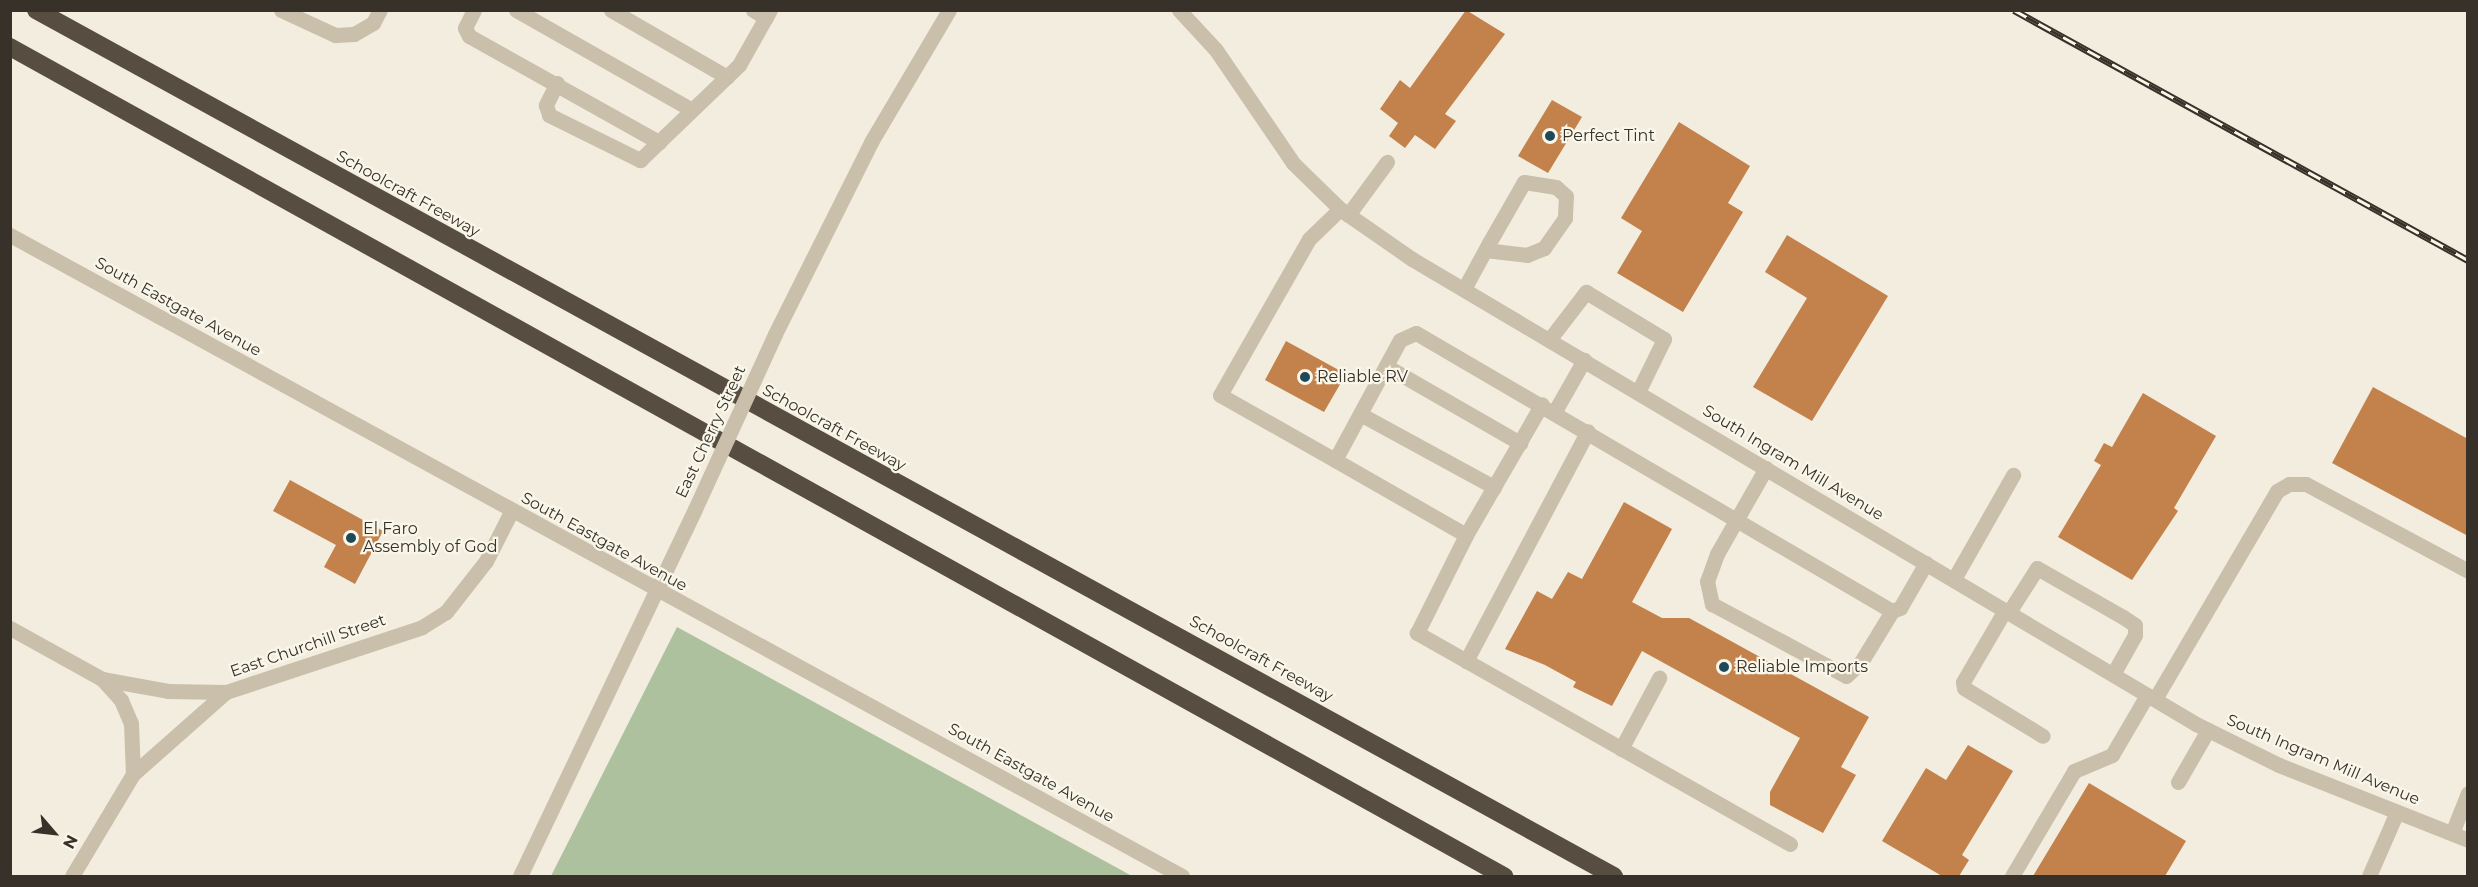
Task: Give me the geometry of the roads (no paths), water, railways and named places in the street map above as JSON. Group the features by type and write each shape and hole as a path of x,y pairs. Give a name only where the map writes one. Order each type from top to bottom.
{"highway":[{"name":"Schoolcraft Freeway","path":"36,10 1614,876"},
{"path":"10,47 1504,876"}],"street":[{"path":"281,10 335,35 354,34 373,22 380,10"},
{"path":"474,10 465,28 469,36 557,83 659,142"},
{"path":"516,10 692,110"},
{"path":"612,10 727,77"},
{"name":"East Cherry Street","path":"520,876 695,509 775,334 871,142 949,10"},
{"name":"South Ingram Mill Avenue","path":"1179,10 1216,50 1293,163 1344,212 1549,340 2208,730 2397,812 2468,840"},
{"path":"557,83 545,109 549,115 636,161 727,77 763,13"},
{"path":"1387,162 1344,212 1309,239 1220,395 1466,535"},
{"path":"1464,289 1485,250 1524,182 1556,188 1566,196 1565,218 1544,248 1527,255 1485,250"},
{"name":"South Eastgate Avenue","path":"10,235 655,592 1182,876"},
{"path":"1549,340 1586,292 1664,339 1638,392"},
{"path":"1335,460 1400,339 1416,333 1896,610"},
{"path":"1584,360 1520,443 1416,626 1417,633 1790,844"},
{"path":"1386,366 1520,443"},
{"path":"1360,414 1494,487"},
{"path":"1466,661 1588,431"},
{"path":"1766,468 1737,519 1707,581 1712,604 1846,676 1861,662 1926,563"},
{"path":"1954,579 2013,475"},
{"path":"2012,876 2074,771 2112,755 2151,697 2277,491 2289,484 2306,484 2468,571"},
{"name":"East Churchill Street","path":"72,876 133,774 226,693 422,627 446,612 486,561 511,512"},
{"path":"2043,736 1964,688 2007,611 2037,568 2135,625 2135,635 2113,674"},
{"path":"10,628 102,679 168,691 226,693"},
{"path":"1621,748 1659,678"},
{"path":"102,679 121,700 131,723 133,774"},
{"path":"2178,782 2208,730"},
{"path":"2452,833 2468,793"},
{"path":"2369,876 2397,812"}],"railway":[{"path":"2014,10 2468,260"}],"place":[{"name":"Perfect Tint","path":"1550,136"},
{"name":"Reliable RV","path":"1305,377"},
{"name":"El Faro Assembly of God","path":"351,538"},
{"name":"Reliable Imports","path":"1724,667"}]}
